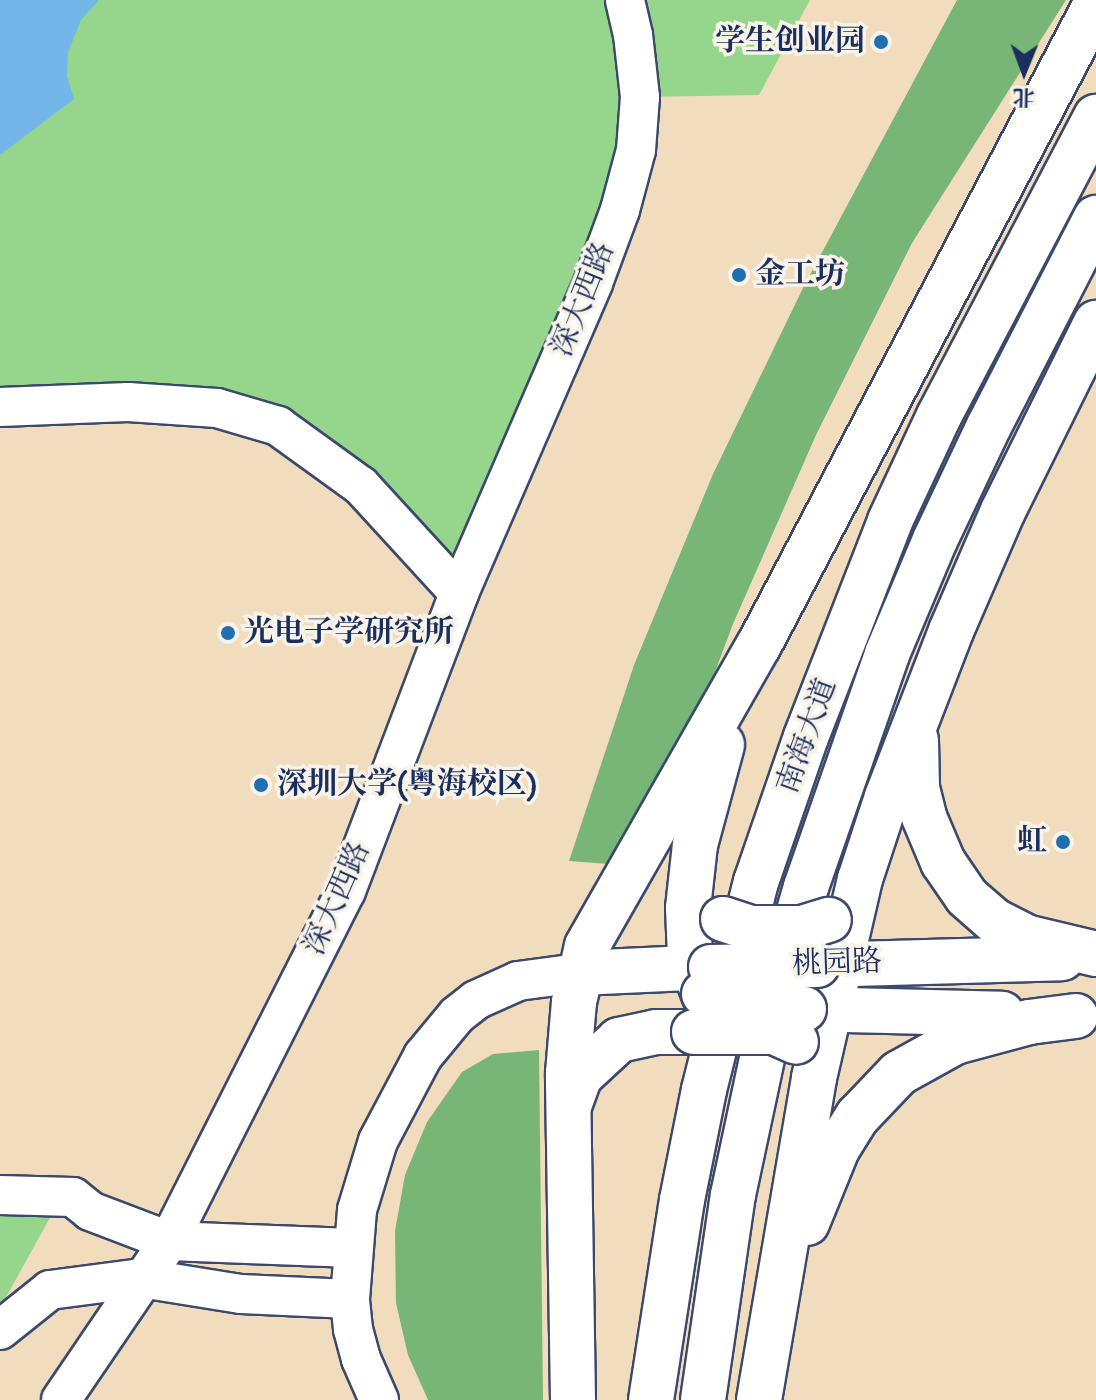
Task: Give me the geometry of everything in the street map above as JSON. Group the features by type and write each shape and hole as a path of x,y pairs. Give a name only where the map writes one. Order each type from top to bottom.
{"main road":[{"path":"573,1400 568,1110 571,1030 579,973 599,921 759,645 1096,4"},
{"name":"南海大道","path":"651,1400 682,1200 728,984 761,867 806,737 890,521 939,416 1096,117"},
{"name":"南海大道","path":"703,1400 739,1165 778,984 806,887 887,654 935,540 989,426 1096,218"},
{"path":"759,1400 811,1035 828,964 918,712 1003,511 1092,343"},
{"path":"568,1110 580,1076 619,1040 656,1032 700,990 688,908 695,845 714,769 759,645"},
{"path":"918,712 916,767 924,817 943,862 967,897 995,921 1029,938 1096,956"},
{"path":"695,845 705,894 723,919 750,928 802,928 829,920 860,879"},
{"name":"桃园路","path":"579,973 700,990 828,964 1096,956"},
{"name":"桃园路","path":"700,990 729,1007 811,1035 1086,1016"},
{"path":"767,1346 813,1204 837,1149 858,1116 882,1089 928,1054 955,1042 1029,1022 1086,1016"}],"street":[{"name":"深大西路","path":"61,1400 169,1241 346,891 459,593 593,283 620,210 636,150 640,97 633,35 625,0"},
{"path":"0,407 128,402 217,408 278,426 361,486 459,593"},
{"path":"379,1400 361,1359 353,1329 350,1299 352,1248 365,1176 378,1141 409,1078 441,1031 476,1000 498,988 540,977 579,973"},
{"path":"0,1195 73,1197 90,1211 169,1241 352,1248"},
{"path":"0,1330 50,1290 141,1278 241,1294 350,1299"}],"green space":[{"path":"0,0 810,0 759,95 640,97 636,150 459,593 278,426 0,407"},
{"path":"957,0 1066,0 912,243 816,435 733,624 648,867 569,861 634,665 713,474 803,288"},
{"path":"539,1050 543,1400 428,1400 408,1355 396,1303 395,1231 405,1175 427,1122 462,1072 493,1054"},
{"path":"0,1212 52,1214 0,1308"}],"water":[{"path":"0,0 99,0 81,20 68,52 67,76 74,99 0,155"}],"place":[{"name":"学生创业园","path":"881,42"},
{"name":"金工坊","path":"739,275"},
{"name":"光电子学研究所","path":"228,633"},
{"name":"深圳大学(粤海校区)","path":"261,785"},
{"name":"虹","path":"1063,842"}]}
